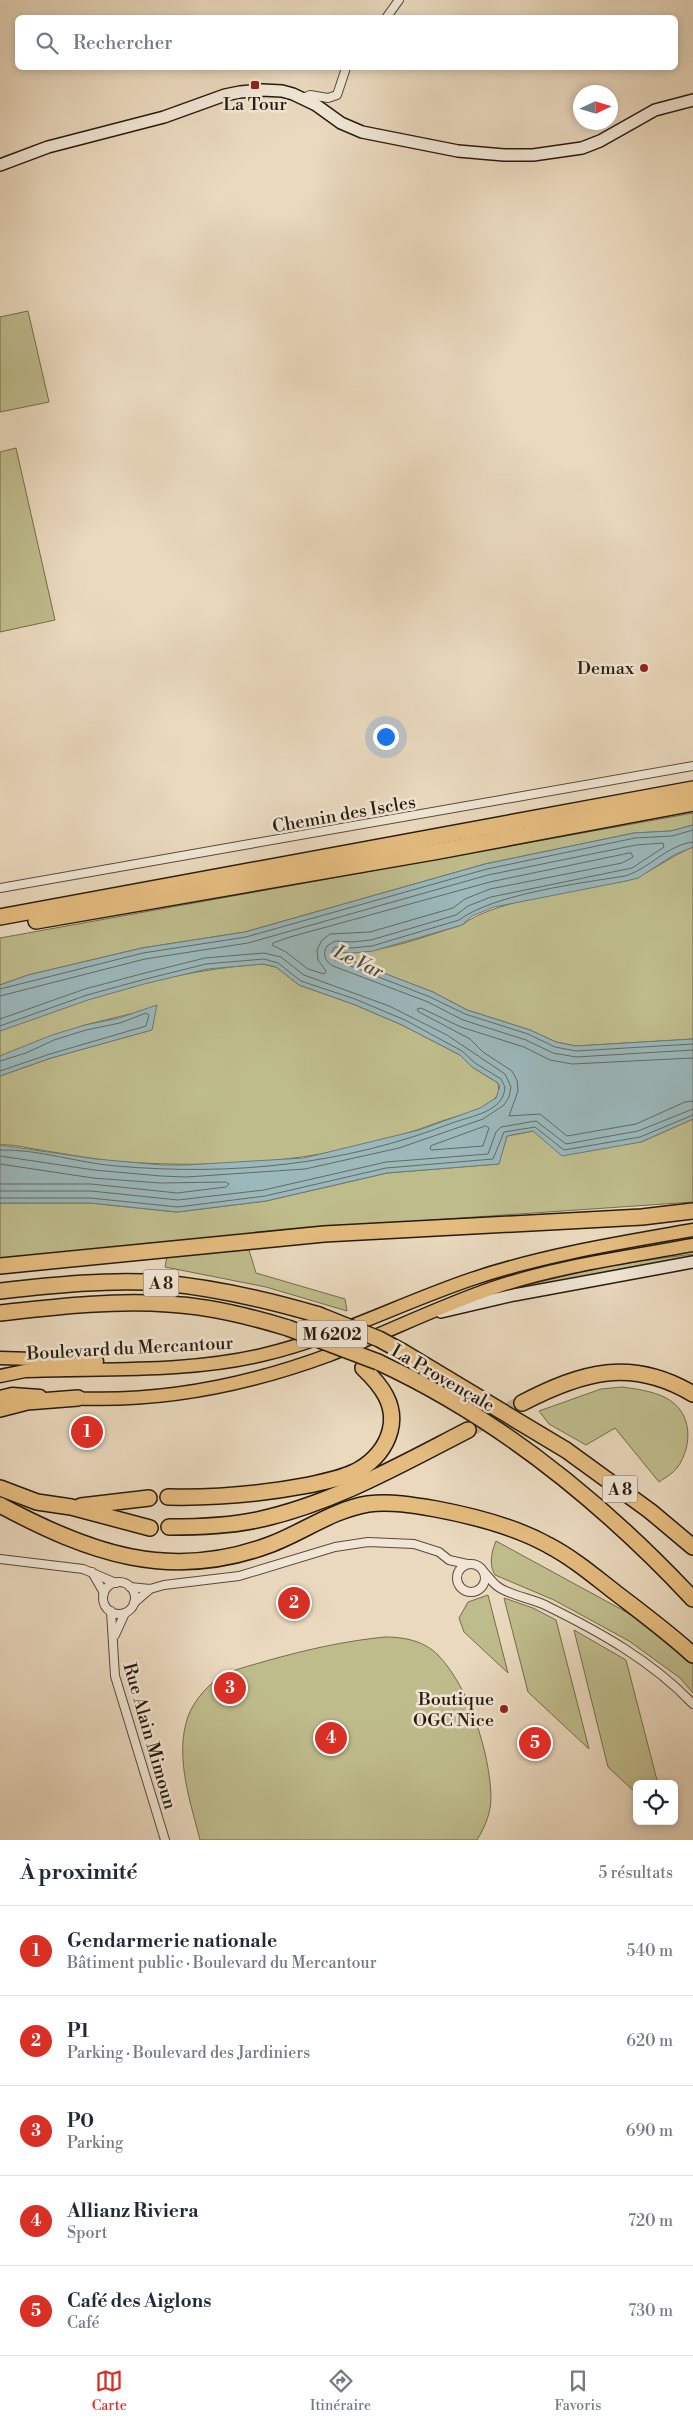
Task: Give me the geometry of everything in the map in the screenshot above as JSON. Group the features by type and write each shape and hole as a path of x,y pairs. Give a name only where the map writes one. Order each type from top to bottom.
{"highway":[{"path":"0,917 693,789"},
{"path":"0,927 439,851 693,803"},
{"path":"0,1266 324,1234 642,1217 693,1211"},
{"name":"La Provençale","path":"0,1291 63,1284 162,1283 214,1289 319,1315 379,1339 403,1352 566,1450 650,1511 693,1547"},
{"name":"La Provençale","path":"0,1313 101,1304 167,1304 216,1309 288,1328 328,1341 378,1362 461,1407 556,1474 636,1542 693,1599"},
{"path":"168,1497 222,1497 254,1494 322,1482 360,1469 381,1451 392,1425 390,1407 385,1392 377,1381 363,1368 328,1341"},
{"path":"522,1403 552,1388 586,1376 621,1372 657,1376 693,1394"},
{"path":"0,1409 27,1402 78,1398"},
{"path":"169,1527 207,1526 255,1521 274,1516 359,1486 468,1430"},
{"path":"0,1488 37,1502 72,1507 150,1528"},
{"path":"72,1507 149,1498"},
{"path":"0,1506 68,1538 104,1551 145,1560 182,1562 200,1561 258,1549 350,1509 366,1505 399,1504 454,1513 514,1530 546,1544 574,1560 671,1635 693,1656"}],"main road":[{"path":"0,165 56,145 183,112 225,95 262,90 282,91 303,98 316,104 341,123 362,132 458,151 504,155 533,155 582,148 600,141 655,110 693,100"},
{"name":"Boulevard du Mercantour","path":"0,1376 25,1371 187,1365 251,1357 307,1343 471,1280 530,1263 693,1230"},
{"name":"M 6202","path":"0,1397 12,1394 78,1398 163,1396 225,1386 268,1375 330,1354 493,1288 585,1265 693,1245"},
{"path":"422,1316 514,1295 693,1262"},
{"name":"M 6202","path":"0,1358 187,1365"}],"street":[{"path":"388,15 399,0"},
{"path":"303,98 310,94 328,98 337,95 345,70"},
{"name":"Chemin des Iscles","path":"0,888 693,766"},
{"path":"0,1559 92,1572 116,1583 130,1587 150,1589 164,1585 239,1576 335,1548 368,1542 414,1544 439,1552 449,1560 479,1566 499,1587 542,1603 585,1625 638,1656 675,1685 693,1704"},
{"path":"449,1560 461,1588 473,1592 499,1587"},
{"path":"457,1579 458,1571 467,1564"},
{"path":"92,1572 104,1593 104,1603 110,1611 124,1613 150,1589"},
{"path":"473,1592 483,1584 484,1572"},
{"path":"104,1593 109,1586 116,1583"},
{"path":"130,1587 135,1594 134,1603"},
{"name":"Rue Alain Mimoun","path":"110,1611 115,1676 165,1840"},
{"name":"Rue Alain Mimoun","path":"113,1639 124,1613"}],"shaded area":[{"path":"28,311 49,402 0,412 0,317"},
{"path":"16,448 55,620 0,632 0,452"},
{"path":"693,813 693,825 671,831 634,833 485,864 245,932 142,948 28,975 0,985 0,938"},
{"path":"693,847 693,1039 576,1046 556,1042 530,1030 467,1010 433,992 336,955 335,951 367,951 415,940 462,925 476,916 516,902 565,891 626,881"},
{"path":"263,964 276,967 299,985 353,1004 402,1025 460,1055 472,1067 498,1083 499,1093 488,1104 472,1112 400,1136 360,1146 278,1160 237,1163 153,1164 112,1161 0,1145 0,1076 51,1058 151,1030 130,1014 85,1025 0,1057 0,1031 96,996 129,987 196,972"},
{"path":"693,1119 693,1202 388,1223 164,1242 0,1261 0,1203 90,1203 177,1212 266,1201 387,1173 498,1164 507,1136 533,1131 641,1142"},
{"path":"249,1250 256,1273 345,1299 347,1311 266,1287 165,1267 167,1256"},
{"path":"693,1254 693,1259 500,1293 611,1265"},
{"path":"622,1387 650,1392 666,1398 675,1404 686,1420 688,1440 686,1450 677,1468 659,1482 615,1428 586,1445 549,1424 539,1411 601,1389"},
{"path":"496,1541 639,1619 693,1662 693,1693 680,1678 629,1641 554,1600 495,1575 491,1559"},
{"path":"488,1595 508,1673 464,1632 459,1618 468,1602"},
{"path":"504,1598 533,1608 556,1620 589,1749 528,1692"},
{"path":"574,1630 626,1660 657,1780 633,1780 633,1790 608,1767"},
{"path":"385,1637 414,1641 433,1650 449,1668 468,1702 482,1741 490,1780 490,1809 483,1830 477,1840 200,1840 186,1782 183,1737 188,1717 194,1704 203,1692 219,1678 242,1668 325,1646"}],"water":[{"path":"693,825 693,847 674,855 638,878 494,907 472,916 462,925 373,951 335,952 337,955 433,992 467,1010 530,1030 556,1042 576,1046 693,1039 693,1119 641,1142 562,1156 533,1131 507,1136 499,1164 387,1173 266,1201 177,1212 90,1203 0,1203 0,1145 96,1159 162,1165 304,1158 419,1130 480,1108 496,1098 500,1086 472,1067 460,1055 402,1025 353,1004 299,985 276,967 263,964 207,969 144,984 88,1000 0,1031 0,985 28,975 142,948 245,932 485,864 634,833 671,831"},
{"path":"157,1005 152,1030 51,1058 0,1076 0,1057 2,1055 52,1035 85,1025 119,1018"}],"tunnel":[{"path":"468,1430 522,1403"}],"place":[{"name":"La Tour","path":"255,85"},
{"name":"Demax","path":"644,668"},
{"name":"Gendarmerie nationale","path":"87,1432"},
{"name":"P1","path":"294,1603"},
{"name":"P0","path":"230,1688"},
{"name":"Boutique OGC Nice","path":"504,1709"},
{"name":"Allianz Riviera","path":"331,1738"},
{"name":"Café des Aiglons","path":"535,1743"}],"water label":[{"name":"Le Var","path":"359,961"}]}
